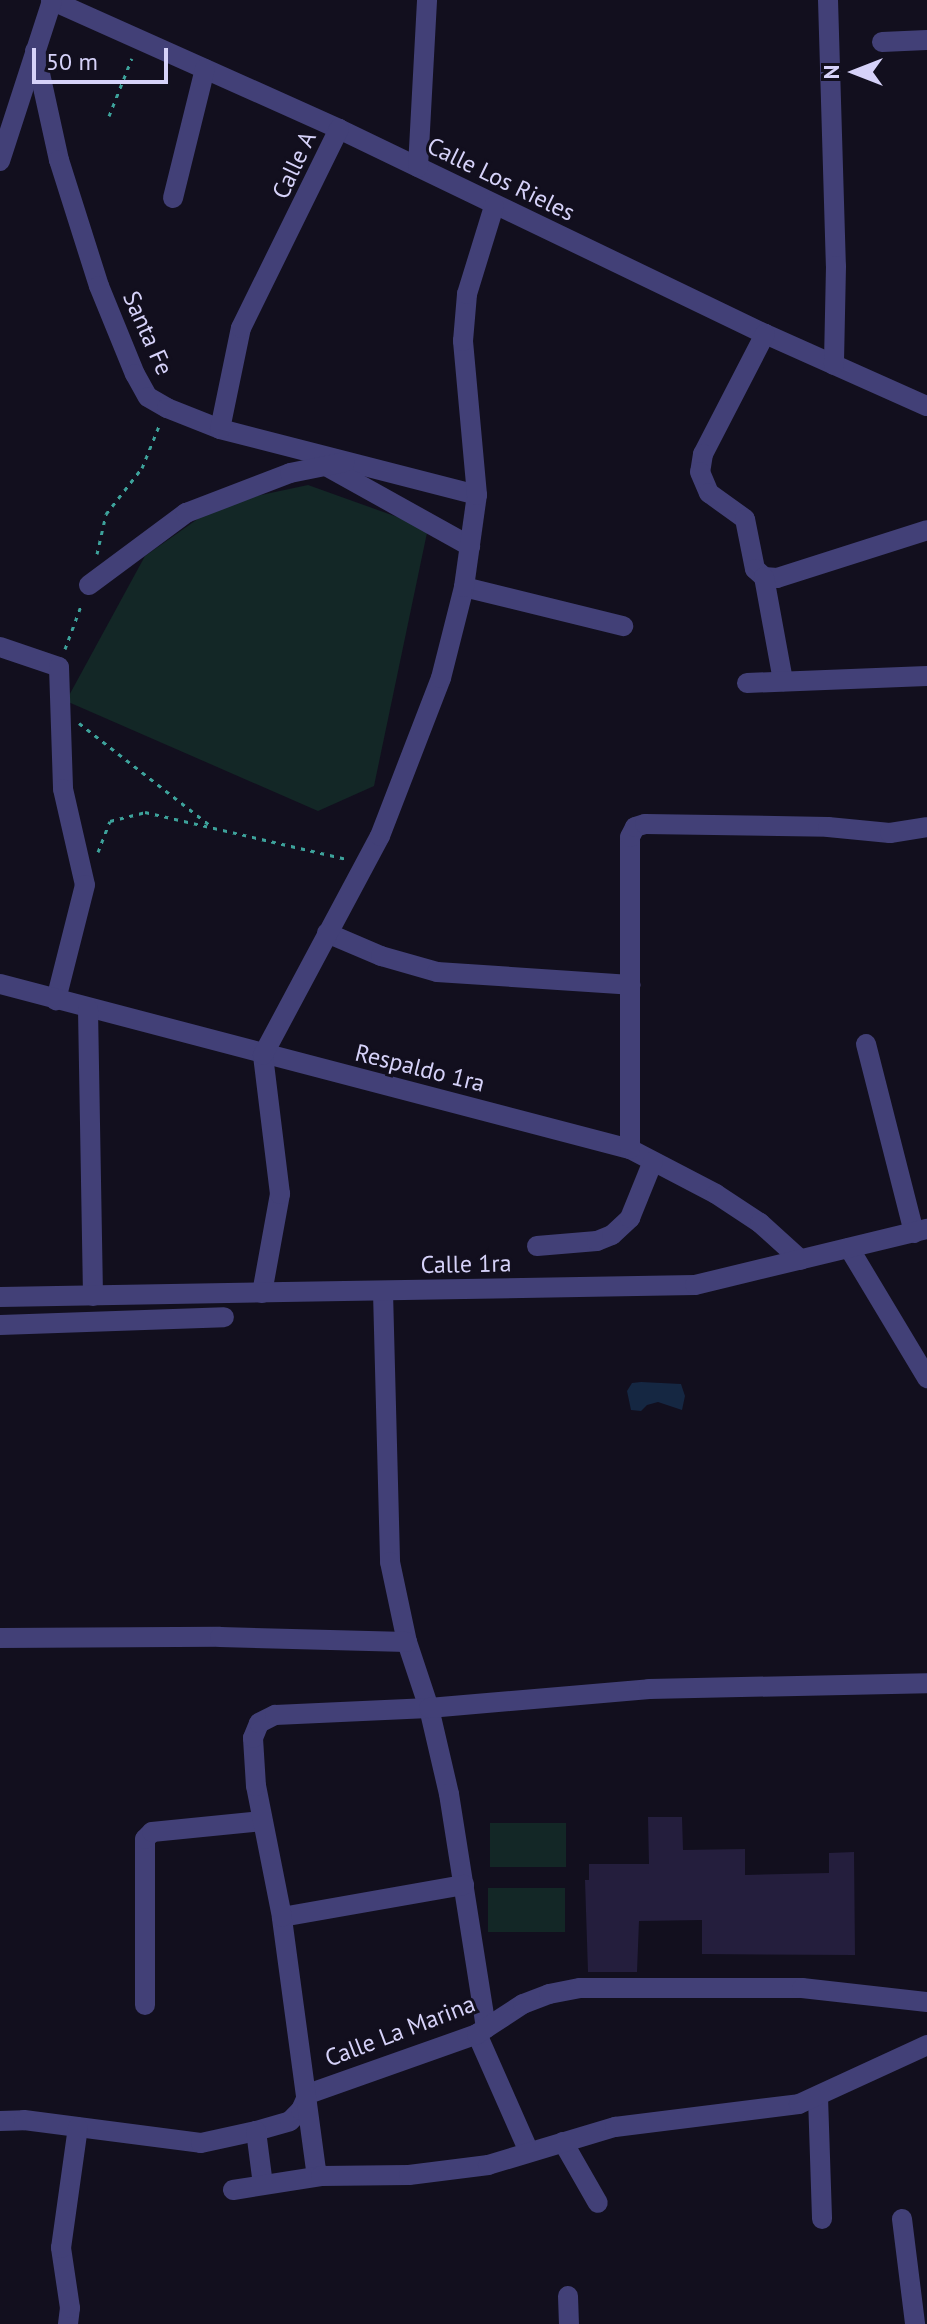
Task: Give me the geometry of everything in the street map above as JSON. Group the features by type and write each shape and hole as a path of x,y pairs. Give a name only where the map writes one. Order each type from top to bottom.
{"street":[{"path":"0,161 52,0"},
{"name":"Calle Los Rieles","path":"52,0 339,129 765,334 927,406"},
{"path":"418,167 427,0"},
{"path":"828,0 836,266 834,365"},
{"path":"882,42 927,40"},
{"name":"Santa Fe","path":"35,51 59,160 99,286 135,374 148,397 220,429 353,460 477,495"},
{"path":"173,198 205,69"},
{"name":"Calle A","path":"220,429 241,328 275,256 296,223 339,129"},
{"path":"262,1293 280,1194 263,1055 365,863 415,753 441,678 464,587 477,495 463,341 467,294 494,206"},
{"path":"765,334 703,454 700,472 709,493 745,519 755,569 764,577 777,578 927,530"},
{"path":"89,585 186,513 290,473 353,460"},
{"path":"326,466 470,546"},
{"path":"764,577 783,681"},
{"path":"464,587 623,626"},
{"path":"0,647 59,667 63,789 85,885 56,1000"},
{"path":"747,683 927,676"},
{"path":"630,1149 630,837 635,827 645,824 828,827 890,833 927,827"},
{"path":"327,933 381,956 437,972 631,985"},
{"name":"Respaldo 1ra","path":"0,984 630,1149 738,1209 801,1260"},
{"path":"88,1009 93,1296"},
{"path":"866,1044 921,1231"},
{"path":"537,1246 597,1241 612,1235 630,1218 653,1161"},
{"name":"Calle 1ra","path":"0,1297 683,1286 717,1282 921,1231"},
{"path":"849,1248 927,1378"},
{"path":"383,1292 389,1548 407,1642 429,1708 449,1794 482,2031 529,2152"},
{"path":"0,1325 224,1317"},
{"path":"0,1638 220,1637 407,1642"},
{"path":"321,2176 316,2170 282,1917 252,1753 253,1738 259,1723 275,1715 429,1708 649,1689 927,1683"},
{"path":"145,2005 145,1839 152,1832 262,1821"},
{"path":"282,1917 464,1885"},
{"name":"Calle La Marina","path":"0,2121 24,2120 201,2143 256,2131 290,2121 301,2110 308,2094 482,2031 523,2004 549,1994 580,1988 802,1988 927,2002"},
{"path":"233,2190 321,2176 409,2175 488,2165 615,2127 799,2104 927,2045"},
{"path":"818,2097 822,2219"},
{"path":"68,2324 70,2308 61,2248 78,2127"},
{"path":"256,2131 263,2185"},
{"path":"563,2142 598,2203"},
{"path":"902,2219 915,2324"},
{"path":"568,2296 569,2324"}],"path":[{"path":"109,116 139,40"},
{"path":"59,667 89,585 106,514 142,468 167,408"},
{"path":"60,709 214,828"},
{"path":"85,885 110,821 145,812 365,863"}],"green space":[{"path":"308,485 428,528 374,786 318,811 66,701 145,556 219,504"},
{"path":"490,1823 566,1823 566,1867 490,1867"},
{"path":"488,1888 565,1888 565,1932 488,1932"}],"water":[{"path":"632,1383 681,1384 685,1396 682,1410 658,1402 647,1405 641,1411 631,1410 627,1391"}],"building":[{"path":"648,1817 682,1817 683,1850 745,1849 745,1875 829,1873 829,1853 854,1852 855,1955 702,1954 702,1920 639,1921 637,1972 588,1972 585,1880 589,1880 589,1864 649,1864"}]}
